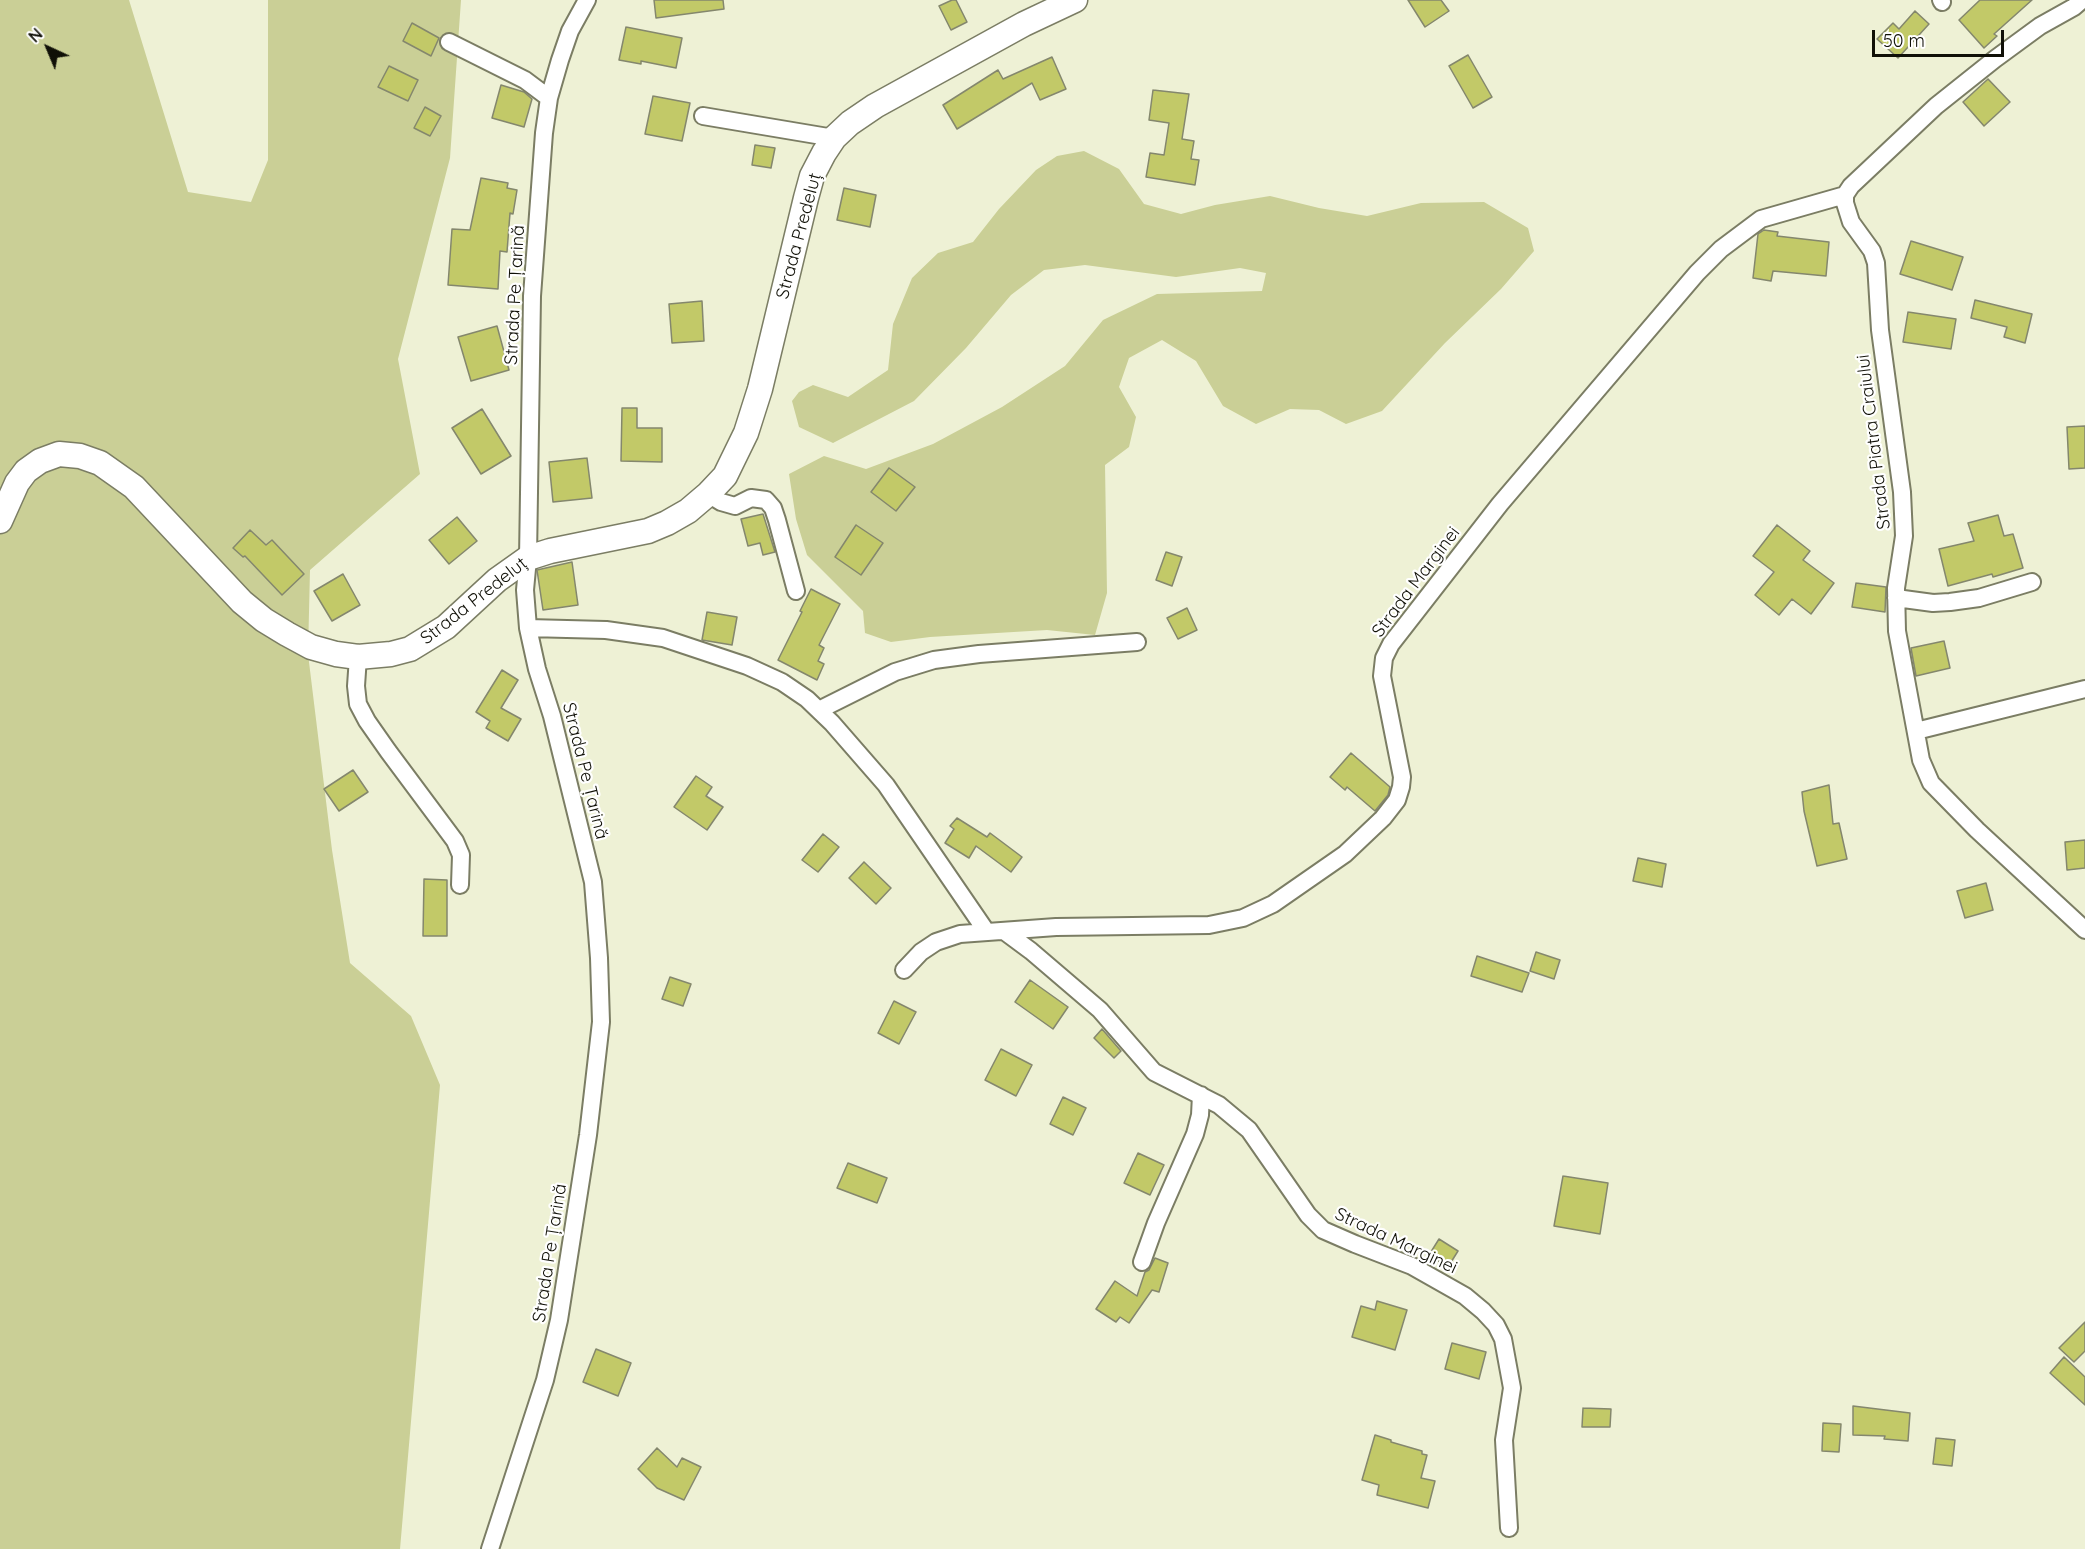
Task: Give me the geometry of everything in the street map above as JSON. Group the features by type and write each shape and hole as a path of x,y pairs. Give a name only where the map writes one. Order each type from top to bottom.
{"main road":[{"name":"Strada Predeluț","path":"0,521 17,483 26,471 40,461 60,454 90,459 100,463 134,487 221,582 264,620 311,646 336,654 358,657 391,654 410,649 446,627 497,580 528,558 550,551 648,531 688,511 708,494 725,476 737,455 749,424 760,389 812,176 834,138 850,123 875,106 1024,24 1075,0"}],"street":[{"name":"Strada Pe Țarină","path":"490,1549 545,1380 559,1320 588,1135 602,1022 593,882 552,717 537,669 528,628 525,590 528,558 532,296 549,98 570,31 587,0"},
{"path":"1845,195 1860,177 1936,106 2040,26 2082,0"},
{"path":"449,42 525,80 549,98"},
{"path":"703,116 834,138"},
{"name":"Strada Piatra Craiului","path":"1845,195 1851,222 1872,251 1876,263 1880,330 1902,492 1904,536 1896,598 1897,631 1921,760 1931,783 1977,830 2085,930"},
{"name":"Strada Marginei","path":"904,970 921,952 936,942 960,934 1056,927 1209,925 1243,918 1274,904 1345,854 1383,818 1397,800 1401,788 1402,777 1382,676 1384,658 1391,644 1500,504 1697,273 1721,249 1761,219 1845,195"},
{"path":"708,494 721,502 735,506 750,498 766,500 773,508 777,520 795,591"},
{"path":"1896,598 1933,603 1950,602 1979,598 2032,582"},
{"path":"528,628 606,630 663,638 747,666 782,682 819,710 886,785 986,931"},
{"path":"819,710 896,672 934,660 979,654 1137,642"},
{"path":"358,657 356,686 358,704 388,751 455,841 461,855 460,885"},
{"path":"1916,731 2085,689"},
{"name":"Strada Marginei","path":"1004,931 1100,1010 1154,1072 1219,1105 1249,1130 1308,1215 1323,1230 1412,1266 1465,1296 1496,1325 1506,1349 1512,1388 1504,1440 1509,1528"},
{"path":"1142,1262 1156,1223 1195,1134 1200,1115 1201,1095"}],"green space":[{"path":"0,0 129,0 188,192 251,202 268,160 268,0 461,0 450,158 398,359 420,474 310,570 308,654 332,850 350,963 411,1016 440,1085 400,1549 0,1549"},
{"path":"1084,151 1119,169 1144,204 1181,214 1215,205 1270,196 1319,208 1367,216 1421,203 1484,202 1528,228 1534,251 1501,289 1445,343 1382,411 1346,424 1319,410 1290,409 1256,424 1223,406 1196,361 1162,340 1129,358 1119,387 1136,417 1129,447 1105,465 1107,593 1095,635 1047,630 930,637 891,642 865,633 863,611 807,555 796,519 789,474 824,456 866,469 933,444 1002,407 1065,366 1103,320 1157,294 1262,291 1266,273 1240,268 1176,277 1085,265 1044,270 1011,295 966,348 914,401 833,443 799,427 792,401 799,392 813,385 848,397 888,370 893,324 912,278 938,253 973,242 999,209 1036,170 1057,156"}],"building":[{"path":"654,0 723,0 724,9 656,18"},
{"path":"956,0 967,22 951,30 939,6"},
{"path":"1408,0 1441,0 1449,11 1425,27"},
{"path":"1980,0 2032,0 1994,34 1997,36 1984,48 1959,20"},
{"path":"1915,11 1929,24 1898,58 1877,39 1893,23 1899,29"},
{"path":"412,23 439,38 431,56 403,41"},
{"path":"626,27 682,38 676,68 641,61 641,64 619,60"},
{"path":"1468,55 1492,97 1473,108 1449,66"},
{"path":"1052,57 1066,89 1040,100 1032,83 957,129 943,105 998,70 1003,79"},
{"path":"389,66 418,80 408,101 378,87"},
{"path":"1988,79 2010,102 1984,126 1963,102"},
{"path":"501,85 524,92 532,99 524,127 492,118"},
{"path":"1153,90 1189,94 1182,139 1194,141 1191,159 1199,160 1195,185 1146,177 1150,153 1164,155 1169,123 1149,120"},
{"path":"653,96 690,103 682,141 645,134"},
{"path":"425,107 441,116 430,136 414,128"},
{"path":"755,145 775,148 771,168 752,165"},
{"path":"481,178 508,183 507,188 517,190 513,214 510,213 507,252 500,251 498,289 448,285 452,229 470,230"},
{"path":"844,188 876,195 870,227 837,220"},
{"path":"1764,230 1778,232 1777,236 1829,242 1826,276 1773,271 1771,281 1753,278 1758,234"},
{"path":"1911,241 1963,257 1952,290 1900,274"},
{"path":"1975,300 2032,314 2025,343 2004,337 2007,327 1971,318"},
{"path":"702,301 704,341 672,343 669,304"},
{"path":"1908,312 1956,319 1951,349 1903,342"},
{"path":"497,326 509,370 471,381 458,337"},
{"path":"622,408 637,408 637,428 662,428 662,462 621,461"},
{"path":"482,409 511,456 481,474 452,428"},
{"path":"2085,426 2085,468 2069,469 2067,427"},
{"path":"587,458 592,498 553,502 549,462"},
{"path":"889,468 915,487 896,511 871,492"},
{"path":"763,514 775,552 763,555 760,543 748,546 741,519"},
{"path":"1998,515 2004,536 2013,534 2023,568 1948,586 1939,549 1974,541 1968,523"},
{"path":"457,517 477,541 449,564 429,540"},
{"path":"856,525 883,543 861,575 835,557"},
{"path":"1777,525 1810,551 1803,560 1834,583 1811,614 1792,599 1779,615 1755,595 1774,572 1753,556"},
{"path":"250,530 266,545 272,540 304,574 282,595 245,556 243,557 233,548"},
{"path":"1166,552 1182,557 1172,586 1156,580"},
{"path":"572,562 578,605 543,610 537,570"},
{"path":"343,574 360,605 332,621 314,591"},
{"path":"1856,583 1886,587 1885,612 1852,607"},
{"path":"811,589 840,604 819,645 824,648 818,661 824,664 817,680 778,660"},
{"path":"1187,608 1197,630 1178,639 1167,618"},
{"path":"707,612 737,617 732,645 702,640"},
{"path":"1944,641 1950,668 1916,676 1911,648"},
{"path":"502,670 518,680 501,708 521,719 508,741 486,728 490,721 476,712"},
{"path":"1351,753 1390,787 1388,795 1375,811 1347,787 1345,790 1330,777"},
{"path":"353,770 368,792 339,811 324,789"},
{"path":"696,776 712,787 706,796 723,807 707,830 674,807"},
{"path":"1829,785 1833,824 1839,823 1847,859 1817,866 1804,811 1802,792"},
{"path":"957,818 987,837 990,833 1022,857 1011,872 976,846 969,858 945,843 954,829 950,826"},
{"path":"823,834 839,847 818,872 802,860"},
{"path":"2085,840 2085,868 2067,870 2065,842"},
{"path":"1638,858 1666,864 1662,887 1633,881"},
{"path":"864,862 891,888 876,904 849,878"},
{"path":"424,879 447,880 447,936 423,936"},
{"path":"1986,883 1993,910 1965,918 1957,891"},
{"path":"1536,952 1560,960 1554,979 1530,971"},
{"path":"1477,956 1529,973 1522,992 1471,976"},
{"path":"670,977 691,984 683,1006 662,999"},
{"path":"1030,980 1068,1007 1053,1029 1015,1002"},
{"path":"894,1001 916,1012 899,1044 878,1033"},
{"path":"1102,1029 1121,1051 1114,1058 1094,1038"},
{"path":"1001,1049 1032,1065 1016,1096 985,1080"},
{"path":"1063,1097 1086,1108 1073,1135 1050,1124"},
{"path":"1138,1153 1164,1165 1150,1195 1124,1183"},
{"path":"848,1163 887,1178 877,1203 837,1188"},
{"path":"1563,1176 1608,1183 1600,1234 1554,1226"},
{"path":"1439,1239 1458,1251 1448,1267 1429,1255"},
{"path":"1155,1258 1168,1263 1159,1292 1152,1290 1129,1323 1120,1317 1116,1322 1096,1309 1115,1281 1137,1296 1145,1272 1149,1270"},
{"path":"1377,1301 1407,1310 1395,1350 1352,1337 1361,1306 1375,1310"},
{"path":"2085,1322 2085,1351 2074,1362 2059,1348"},
{"path":"1452,1343 1486,1352 1479,1379 1445,1369"},
{"path":"596,1349 631,1363 618,1396 583,1382"},
{"path":"2064,1357 2085,1377 2085,1405 2050,1373"},
{"path":"1853,1406 1910,1413 1908,1441 1884,1439 1885,1436 1853,1435"},
{"path":"1583,1408 1611,1409 1610,1427 1582,1427"},
{"path":"1823,1423 1841,1424 1839,1452 1822,1451"},
{"path":"1375,1435 1422,1451 1422,1454 1427,1455 1421,1478 1435,1481 1428,1508 1377,1495 1379,1485 1362,1480"},
{"path":"1936,1438 1955,1440 1952,1466 1933,1464"},
{"path":"657,1448 677,1467 682,1458 701,1467 684,1500 657,1488 638,1469"}]}
